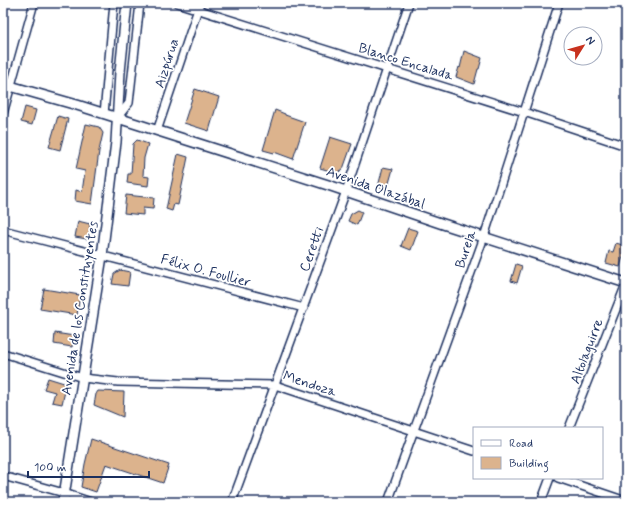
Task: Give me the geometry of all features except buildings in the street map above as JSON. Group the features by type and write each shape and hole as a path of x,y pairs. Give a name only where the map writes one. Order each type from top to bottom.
{"main road":[{"name":"Avenida de los Constituyentes","path":"64,497 102,256 116,142 120,72 127,3"},
{"name":"Avenida Olazábal","path":"7,85 117,118 346,191 626,284"}],"street":[{"path":"3,114 7,85 34,3"},
{"path":"104,114 114,3"},
{"path":"117,118 129,103 140,3"},
{"name":"Blanco Encalada","path":"178,3 199,6 387,69 626,146"},
{"name":"Ceretti","path":"232,502 346,191 409,3"},
{"name":"Burela","path":"388,502 484,237 559,3"},
{"name":"Aizpúrua","path":"157,131 199,6"},
{"name":"Félix O. Foullier","path":"3,230 304,308"},
{"name":"Altolaguirre","path":"569,427 626,284"},
{"name":"Mendoza","path":"3,353 83,378 118,382 275,385 473,451"},
{"path":"3,476 64,497 91,502"},
{"path":"541,502 550,479"},
{"path":"561,479 626,501"}]}
